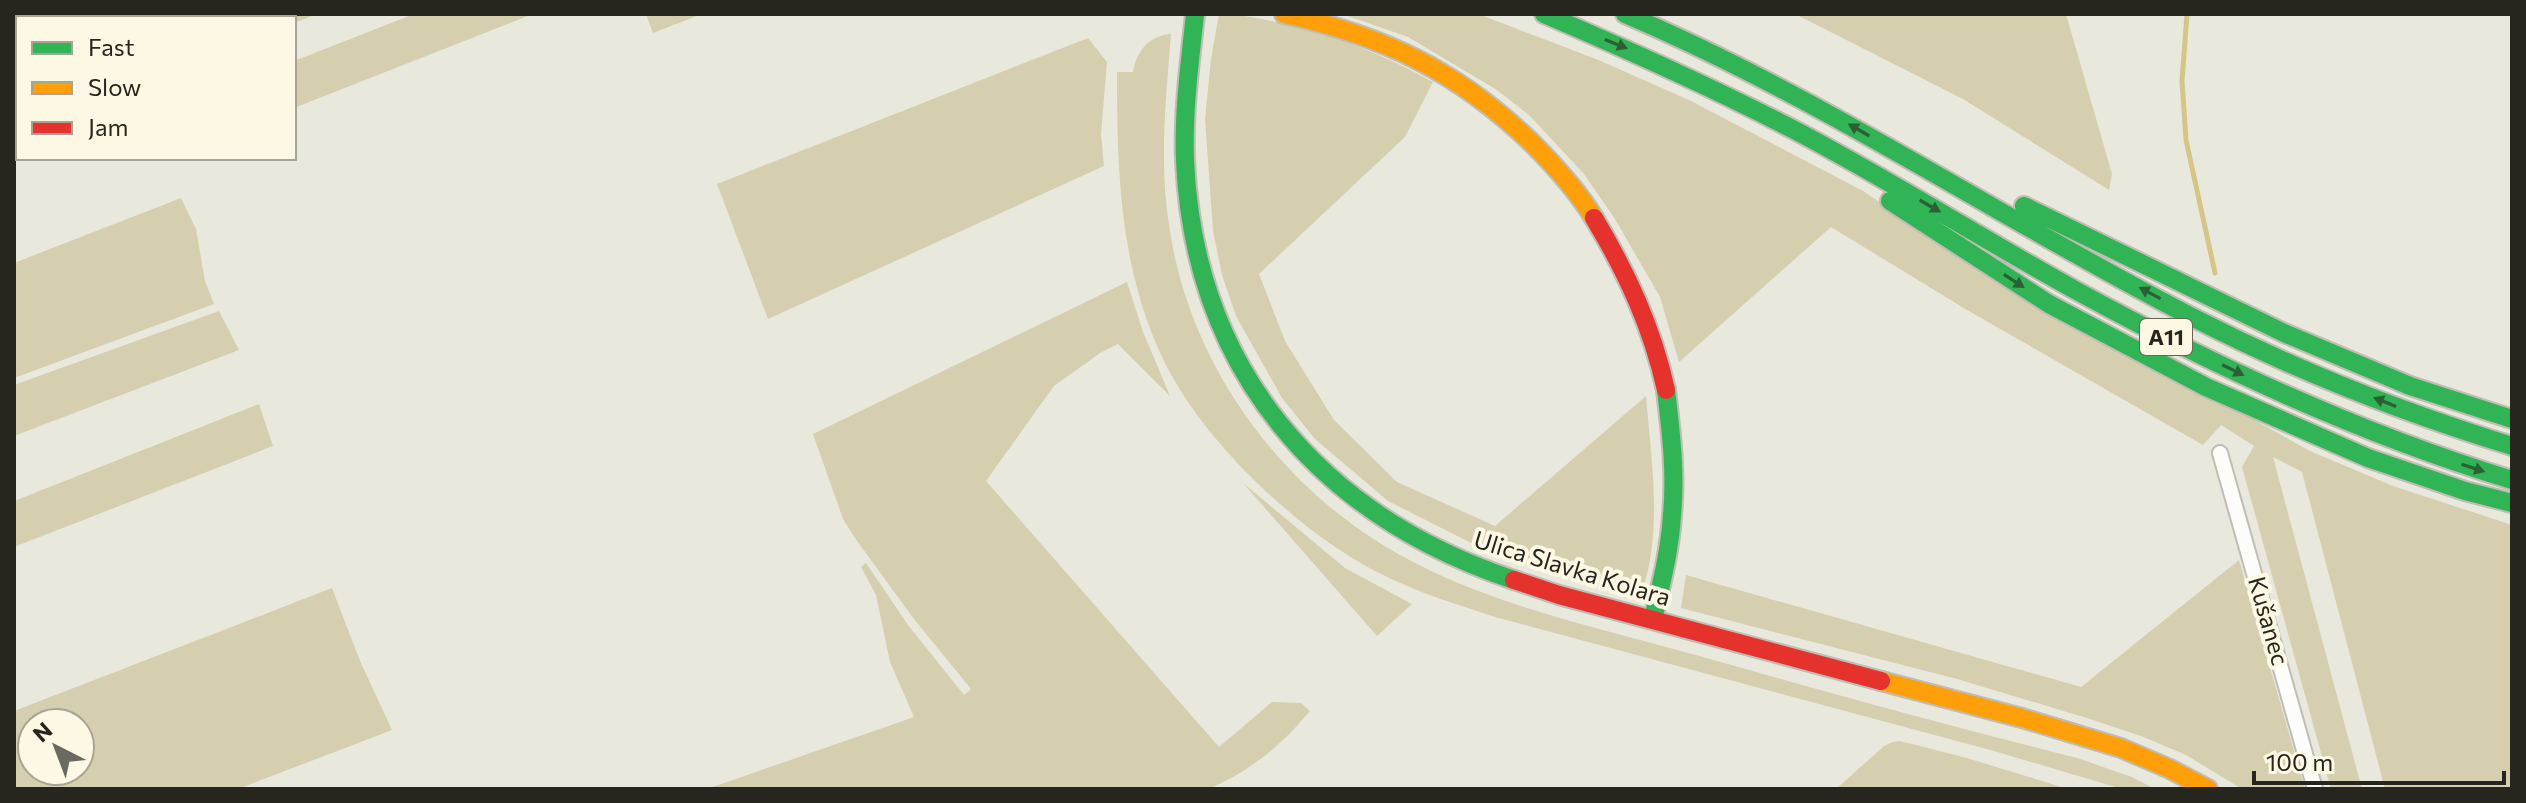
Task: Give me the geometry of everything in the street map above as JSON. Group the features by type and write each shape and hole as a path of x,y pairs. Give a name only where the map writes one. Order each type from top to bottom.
{"main road":[{"name":"Ulica Slavka Kolara","path":"1195,14 1185,174 1198,260 1221,328 1245,374 1283,430 1354,499 1388,524 1425,545 1510,579 2022,718 2121,748 2208,789"},
{"path":"1284,14 1359,33 1397,48 1455,81 1494,109 1539,151 1572,189 1616,253 1645,318 1660,368 1673,450 1671,534 1653,619"},
{"name":"A11","path":"1544,14 1720,91 1838,154 2066,285 2287,396 2474,469 2512,480"},
{"name":"A11","path":"1625,14 1746,69 2073,252 2275,357 2403,409 2512,446"},
{"path":"1838,154 1874,190 2049,304 2206,387 2368,458 2465,491 2512,503"},
{"path":"1951,183 1980,183 2284,333 2410,386 2512,419"},
{"path":"2465,491 2480,505 2512,514"}],"street":[{"name":"Kušanec","path":"2220,453 2315,789"}],"shaded area":[{"path":"317,14 296,22 296,16 116,16"},
{"path":"414,14 533,14 296,107 296,60"},
{"path":"646,14 702,14 653,33"},
{"path":"1219,14 1258,18 1321,33 1378,55 1433,82 1405,137 1259,274 1285,341 1334,420 1397,482 1495,526 1646,396 1654,523 1652,548 1640,596 1544,571 1477,546 1388,501 1315,439 1282,398 1236,316 1222,275 1213,231 1205,119"},
{"path":"1342,14 1478,14 1596,59 1689,100 1863,191 1948,248 2310,451 2393,486 2512,525 2512,789 2385,789 2302,472 2273,457 2362,789 2331,789 2242,467 2254,446 2221,425 2203,445 1967,310 1831,227 1679,362 1660,297 1615,219 1584,174 1530,116 1497,90 1408,37"},
{"path":"1795,14 2066,14 2112,174 2109,190 1963,99"},
{"path":"1171,34 1164,178 1169,225 1181,280 1199,332 1224,381 1254,428 1290,470 1331,507 1375,540 1423,567 1485,594 1879,706 2077,758 2132,777 2155,789 2122,789 1994,751 1495,617 1387,577 1299,520 1244,470 1197,415 1164,362 1138,290 1122,200 1117,72 1133,72 1137,57 1150,41"},
{"path":"1088,38 1107,62 1101,134 1104,166 768,319 717,184"},
{"path":"181,198 196,229 205,281 214,304 14,378 14,263"},
{"path":"1127,282 1143,332 1170,396 1118,344 1054,386 986,481 1219,747 1272,702 1301,703 1310,711 1264,756 1209,789 707,789 914,717 890,662 876,595 861,567 866,563 908,625 964,695 971,689 914,619 843,519 813,434"},
{"path":"219,311 239,350 14,436 14,385"},
{"path":"259,404 273,446 14,547 14,501"},
{"path":"1243,483 1345,568 1412,604 1377,636"},
{"path":"2239,560 2305,789 2242,789 2186,755 2090,719 1957,679 1681,608 1686,575 2081,687"},
{"path":"332,588 360,661 392,730 238,789 14,789 14,711 16,787 96,787 96,707 24,707"},
{"path":"1900,741 2068,789 1836,789 1884,746"}],"waterway":[{"path":"2187,14 2182,81 2186,140 2215,273"}],"traffic: fast":[{"path":"1195,14 1185,142 1194,235 1213,305 1242,368 1280,424 1327,474 1382,516 1444,552 1514,580"},
{"path":"1544,14 1674,71 1802,134 2075,290 2234,371 2399,442 2512,480"},
{"path":"1625,14 1770,83 2121,279 2270,355 2349,389 2512,446"},
{"path":"1890,201 2049,304 2206,387 2368,458 2465,491 2512,503"},
{"path":"2024,206 2284,333 2410,386 2512,419"},
{"path":"1653,619 1667,554 1673,499 1666,390"}],"traffic: slow":[{"path":"1284,14 1387,45 1447,76 1531,142 1565,178 1594,218"},
{"path":"1881,681 2121,748 2208,789"}],"traffic: jam":[{"path":"1594,218 1637,301 1666,390"},
{"path":"1514,580 1559,595 1881,681"}]}
